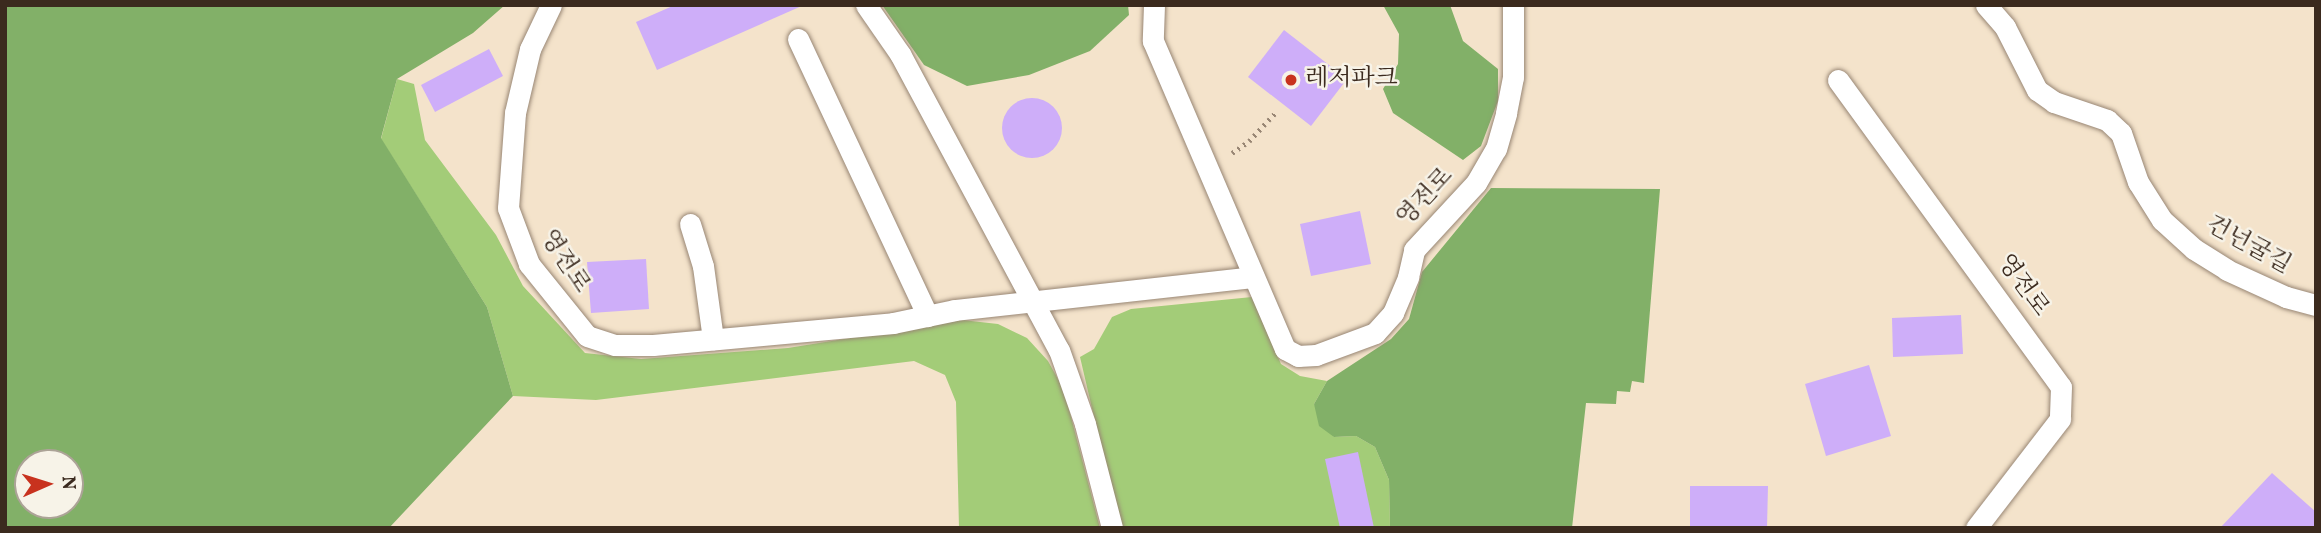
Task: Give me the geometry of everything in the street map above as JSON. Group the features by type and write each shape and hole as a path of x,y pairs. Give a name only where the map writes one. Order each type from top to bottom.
{"lane":[{"name":"영전로","path":"551,5 530,50 521,87 508,177 508,208 529,264 587,336 615,345 713,339 893,323 1032,302 1254,277"},
{"path":"866,5 900,54 1063,363 1112,528"},
{"name":"영전로","path":"1154,5 1153,41 1285,349 1298,356 1315,355 1375,333 1393,313 1408,277 1414,250 1476,183 1496,149 1513,78 1513,5"},
{"name":"건넌굴길","path":"1986,5 2005,27 2037,90 2054,102 2107,120 2121,133 2138,182 2162,220 2227,270 2286,297 2316,305"},
{"path":"798,39 928,316"},
{"name":"영전로","path":"1838,80 2061,387 2060,419 1976,528"},
{"path":"690,224 703,266 713,339"}],"path":[{"path":"1205,164 1250,141 1276,111"}],"green space":[{"path":"5,5 505,5 473,33 397,79 381,138 487,307 513,396 389,528 5,528"},
{"path":"882,5 1128,5 1129,15 1090,51 1029,75 967,86 924,65"},
{"path":"1383,5 1450,5 1463,41 1498,69 1498,101 1481,146 1463,160 1393,113 1383,89 1398,64 1399,34"},
{"path":"397,79 414,84 425,140 496,235 523,286 585,353 641,359 788,348 962,320 998,324 1027,338 1048,361 1064,390 1100,528 959,528 956,402 945,375 914,361 596,400 513,396 487,307 381,139"},
{"path":"1491,188 1660,189 1644,383 1632,381 1630,392 1617,391 1616,404 1586,403 1572,528 1390,528 1389,480 1375,447 1356,436 1334,437 1319,426 1314,404 1327,381 1391,339 1409,319 1422,272"},
{"path":"1252,297 1281,364 1300,376 1327,381 1314,404 1334,437 1356,436 1375,447 1389,480 1390,528 1120,528 1080,357 1094,349 1112,317 1131,309"}],"building":[{"path":"675,5 804,5 657,70 636,22"},
{"path":"1284,30 1347,79 1311,126 1248,77"},
{"path":"489,49 503,76 435,112 421,85"},
{"path":"1026,98 1038,98 1057,111 1062,128 1060,140 1049,153 1038,158 1026,158 1007,145 1002,134 1002,122 1015,103"},
{"path":"1360,211 1371,264 1311,276 1300,224"},
{"path":"646,259 649,309 591,313 587,262"},
{"path":"1961,315 1963,354 1893,357 1892,318"},
{"path":"1869,365 1891,436 1826,456 1805,384"},
{"path":"1358,452 1374,528 1340,528 1325,459"},
{"path":"2272,473 2316,512 2316,528 2220,528"},
{"path":"1690,486 1768,486 1767,528 1690,528"}],"place":[{"name":"레저파크","path":"1291,80"}]}
